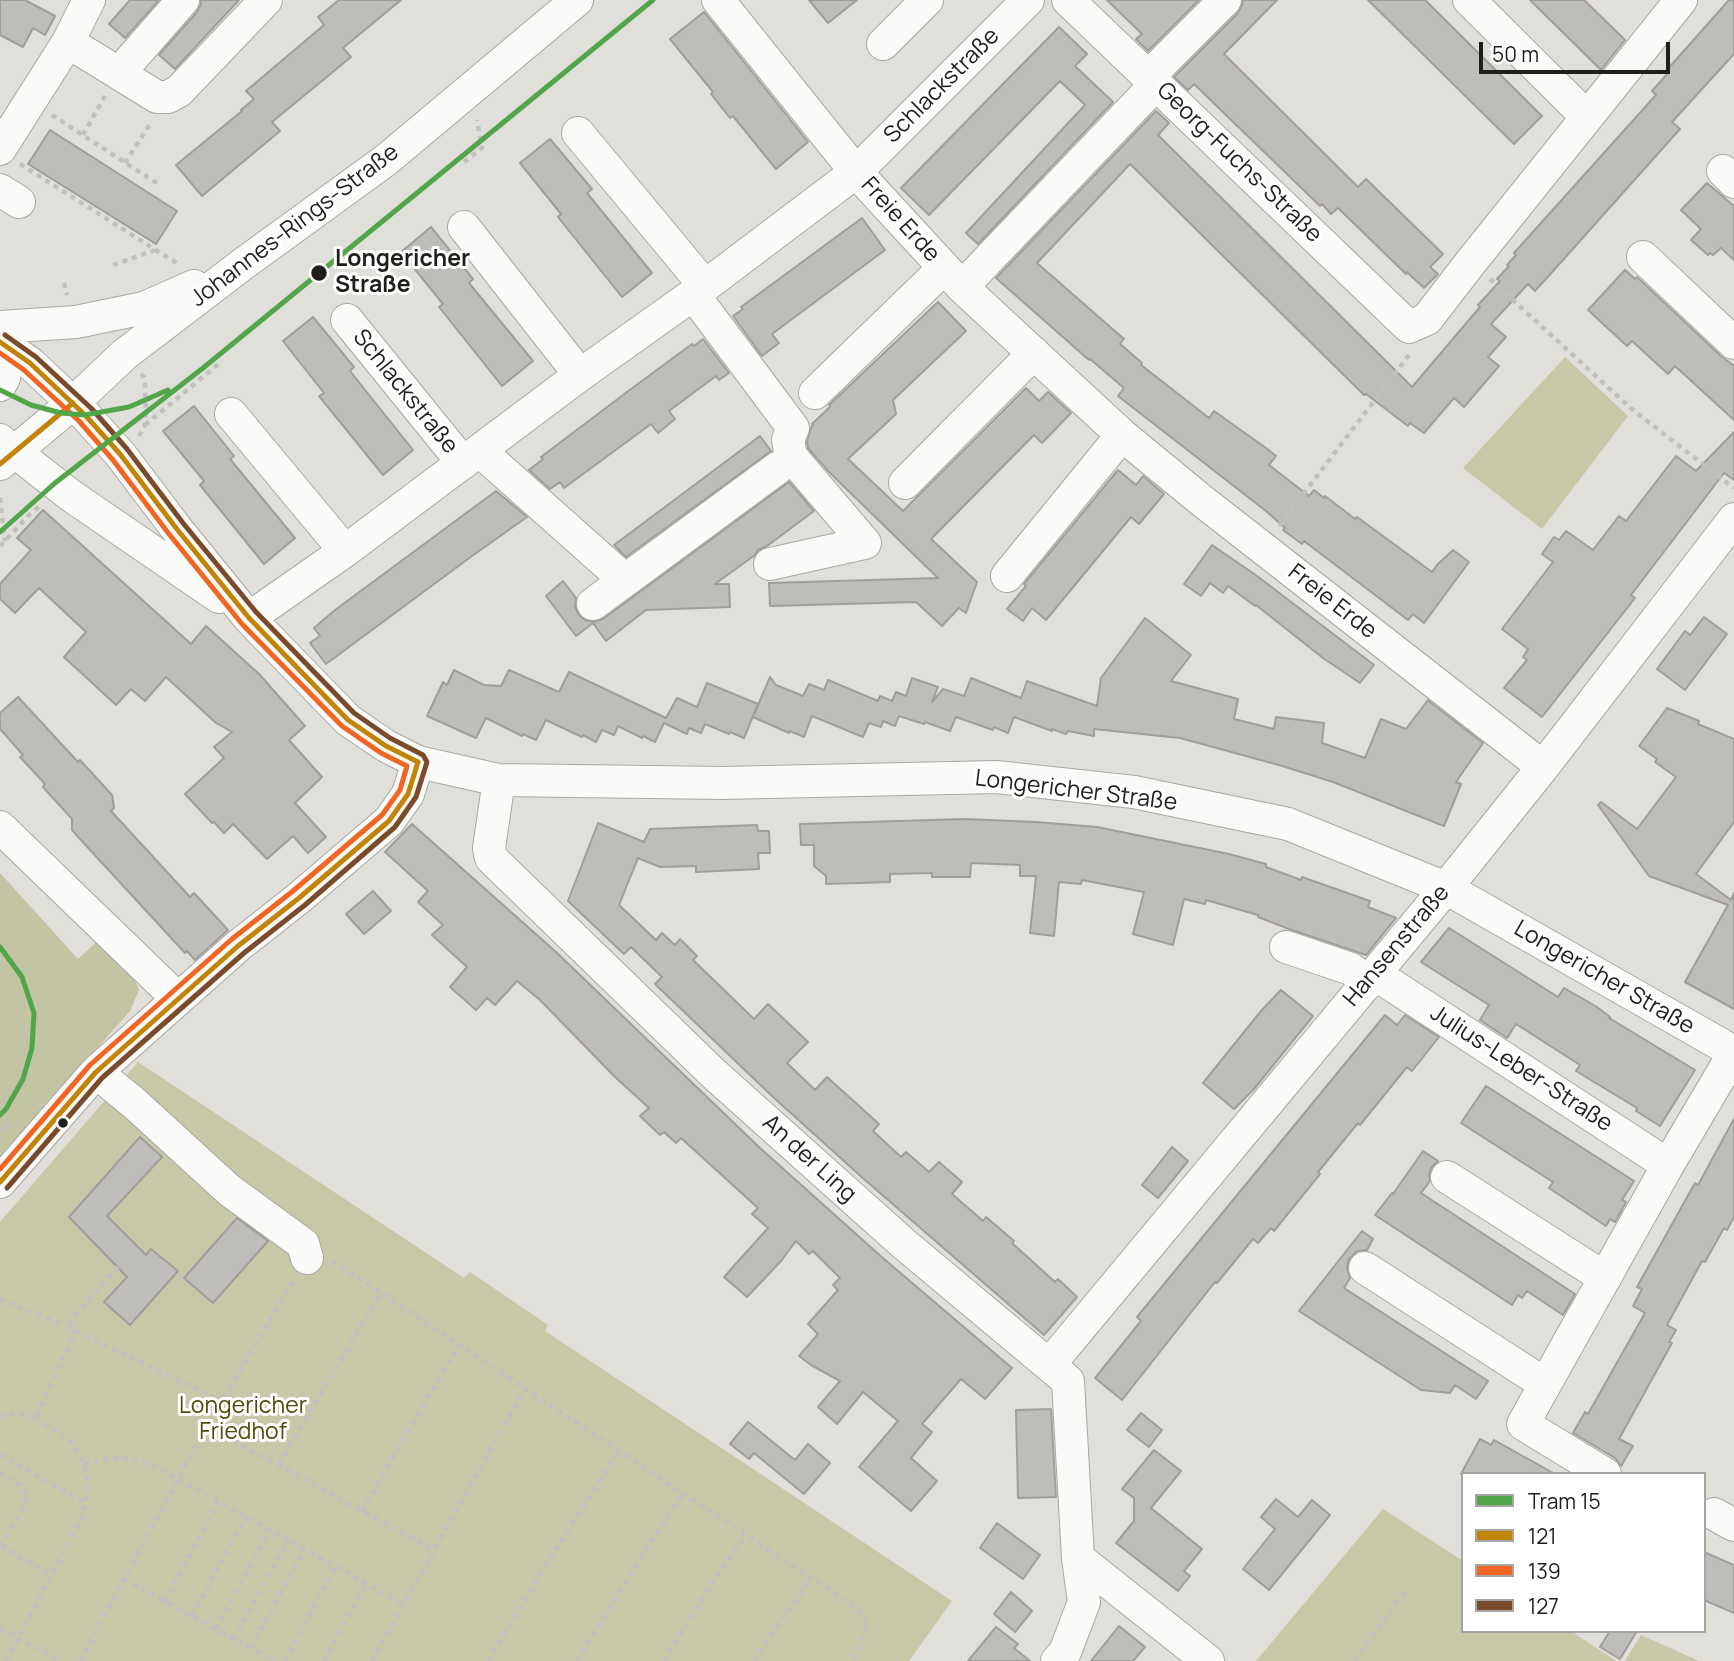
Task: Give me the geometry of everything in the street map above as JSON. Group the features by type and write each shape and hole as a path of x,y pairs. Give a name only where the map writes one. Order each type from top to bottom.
{"street":[{"path":"6,154 30,101 68,42 89,0"},
{"path":"119,73 183,0"},
{"path":"68,42 157,97 168,97 179,91 267,0"},
{"name":"Johannes-Rings-Straße","path":"5,452 73,403 125,354 386,160 577,0"},
{"path":"718,0 856,172"},
{"path":"883,44 927,0"},
{"name":"Schlackstraße","path":"249,618 345,551 856,172 1028,0"},
{"name":"Georg-Fuchs-Straße","path":"1068,0 1409,327"},
{"path":"953,278 1152,80 1225,0"},
{"path":"1469,0 1587,117"},
{"path":"1409,327 1427,320 1681,0"},
{"path":"578,133 699,290 793,428 788,440 791,457 865,543 770,565"},
{"name":"Freie Erde","path":"856,172 953,278 1122,435 1201,500 1543,767"},
{"path":"464,227 580,375"},
{"path":"1643,257 1734,343"},
{"path":"0,327 76,322 144,308 243,264"},
{"name":"Freie Erde","path":"815,393 953,278"},
{"name":"Schlackstraße","path":"347,320 471,457"},
{"name":"Longericher Straße","path":"0,342 30,363 73,403 120,454 249,618 348,720 386,746 418,762 499,779 723,783 996,777 1134,793 1288,824 1446,888 1734,1053"},
{"path":"0,348 6,366 0,384"},
{"path":"905,483 1034,353"},
{"path":"231,414 345,551"},
{"path":"1007,576 1122,435"},
{"name":"Longericher Straße","path":"5,452 249,618"},
{"path":"471,457 625,580"},
{"path":"593,604 779,467"},
{"name":"Hansenstraße","path":"1049,1365 1446,888 1734,519"},
{"path":"0,1182 96,1072 177,998 389,821 408,794 418,762"},
{"name":"An der Ling","path":"499,779 489,848 491,858 714,1074 904,1244 1068,1381 1078,1558 1084,1602 1065,1652 1057,1661"},
{"path":"0,827 177,998"},
{"name":"Julius-Leber-Straße","path":"1286,947 1371,978 1668,1165"},
{"path":"1602,1472 1523,1424 1734,1053"},
{"path":"96,1072 134,1102 229,1190 303,1244 307,1258"},
{"path":"1447,1177 1605,1278"},
{"path":"1365,1268 1545,1384"},
{"path":"1078,1558 1208,1661"}],"path":[{"path":"83,135 119,73"},
{"path":"125,163 168,97"},
{"path":"30,101 158,184"},
{"path":"464,162 482,148 476,116"},
{"path":"6,154 188,270"},
{"path":"113,265 156,250"},
{"path":"1471,262 1634,411 1734,488"},
{"path":"1263,547 1412,351 1409,327"},
{"path":"145,425 222,361"},
{"path":"0,498 5,541"},
{"path":"80,1661 207,1426 307,1258 324,1255 858,1609 867,1623 862,1645 852,1661"},
{"path":"66,1326 118,1267"},
{"path":"279,1465 381,1293"},
{"path":"1,1301 76,1330 222,1401"},
{"path":"36,1418 76,1330"},
{"path":"362,1511 459,1345"},
{"path":"372,1661 524,1388"},
{"path":"0,1416 16,1413 36,1418 56,1430 72,1443 84,1464 88,1483 81,1520 6,1661"},
{"path":"207,1426 434,1550"},
{"path":"488,1661 619,1451"},
{"path":"0,1455 86,1503"},
{"path":"84,1464 110,1458 132,1459 158,1468 404,1604"},
{"path":"0,1472 24,1488 28,1496 1,1546 52,1575"},
{"path":"577,1661 683,1493"},
{"path":"165,1602 218,1502"},
{"path":"192,1616 246,1517"},
{"path":"216,1629 270,1530"},
{"path":"664,1661 715,1580 747,1536"},
{"path":"234,1639 288,1540"},
{"path":"251,1648 305,1549"},
{"path":"285,1661 336,1566"},
{"path":"754,1661 811,1578"},
{"path":"124,1579 275,1661"},
{"path":"324,1661 366,1583"},
{"path":"1354,1661 1405,1592"},
{"path":"0,1628 60,1661"}],"green space":[{"path":"1565,357 1628,416 1542,529 1463,468"},
{"path":"0,873 78,959 101,938 130,970 139,990 130,1011 0,1159"},
{"name":"Longericher Friedhof","path":"138,1062 464,1278 470,1272 548,1325 545,1331 952,1601 909,1661 0,1661 0,1222"},
{"path":"1383,1509 1461,1560 1461,1633 1574,1633 1616,1661 1256,1661"},
{"path":"1641,1635 1699,1661 1625,1661"}],"building":[{"path":"0,0 25,0 55,16 45,35 33,28 23,47 0,35"},
{"path":"130,0 159,0 125,38 109,24"},
{"path":"201,0 239,0 175,69 159,55 197,12"},
{"path":"339,0 401,0 343,48 351,57 272,122 280,131 202,196 176,165 254,99 246,91 324,25 318,17"},
{"path":"809,0 857,0 828,23"},
{"path":"1107,0 1199,0 1148,51 1136,39 1142,34"},
{"path":"1243,0 1277,0 1224,54 1358,187 1366,179 1443,254 1430,267 1438,274 1424,288 1338,208 1331,214 1322,204 1320,206 1194,84 1188,90 1174,77 1238,13"},
{"path":"1368,0 1425,0 1542,116 1514,144"},
{"path":"1530,0 1584,0 1625,40 1601,70"},
{"path":"1729,0 1734,0 1734,54 1672,122 1680,129 1554,270 1535,291 1528,284 1491,324 1506,337 1488,357 1499,366 1464,407 1454,398 1424,433 1410,423 1408,426 1364,395 1130,164 1037,263 1124,339 1120,344 1142,363 1141,365 1209,418 1214,411 1266,448 1276,456 1269,465 1309,496 1314,490 1324,498 1325,496 1432,572 1453,550 1469,562 1424,623 1413,614 1408,620 1304,541 1302,544 1283,530 1285,528 1266,511 1118,396 1124,388 996,278 1156,111 1169,123 1158,135 1412,387 1500,281 1497,279 1509,266 1507,265 1516,255 1514,253 1656,95 1652,91 1668,73 1666,71"},
{"path":"704,12 808,142 776,169 733,116 730,118 711,94 713,92 670,39"},
{"path":"1059,27 1087,54 1075,66 1113,102 978,244 966,233 1085,105 1060,81 929,215 901,188"},
{"path":"50,130 177,211 156,244 28,164"},
{"path":"550,139 592,189 587,193 652,273 622,297 558,217 561,214 520,163"},
{"path":"1707,183 1734,206 1734,260 1721,248 1713,255 1708,255 1691,240 1701,229 1681,210"},
{"path":"862,218 885,250 772,334 779,343 762,356 733,316 743,309 741,307"},
{"path":"431,227 473,279 469,283 533,361 502,386 439,307 443,304 401,252"},
{"path":"1625,270 1635,279 1637,277 1734,366 1734,420 1675,366 1668,374 1632,341 1627,346 1588,310"},
{"path":"938,302 966,331 893,400 896,414 848,459 903,511 1026,388 1039,401 1048,392 1071,413 1042,443 1034,435 931,539 977,582 966,613 959,608 942,626 916,602 770,606 769,583 938,578 829,472 808,448 807,442 812,424 829,405"},
{"path":"313,317 354,367 350,371 413,450 383,475 319,396 324,393 283,341"},
{"path":"703,339 729,373 719,380 716,376 669,411 675,419 658,433 651,424 564,488 560,482 550,489 529,470 543,459 541,457 627,392 692,344 694,346"},
{"path":"194,406 234,456 230,459 295,538 264,564 200,485 204,481 163,431"},
{"path":"1734,432 1734,480 1724,473 1631,595 1635,598 1542,717 1504,688 1527,660 1523,657 1528,649 1502,629 1553,562 1542,554 1554,537 1559,540 1566,531 1593,550 1619,516 1626,521 1676,456 1696,471"},
{"path":"760,436 771,451 626,557 614,545"},
{"path":"1118,470 1136,485 1143,476 1164,494 1139,524 1131,517 1046,620 1032,608 1023,621 1007,609 1026,586 1024,584"},
{"path":"789,482 814,511 715,584 729,584 730,607 646,610 606,641 593,623 576,636 546,596 563,581 576,598 575,607 579,615 594,622 603,619"},
{"path":"496,491 527,517 326,664 310,643 320,636 314,628"},
{"path":"43,510 191,644 206,626 259,674 305,726 289,740 322,777 295,803 326,837 308,853 293,836 267,859 233,824 224,833 185,794 224,758 214,747 232,732 216,723 166,677 145,701 131,689 116,705 64,657 86,632 39,588 15,613 0,599 0,584 31,550 17,538"},
{"path":"1212,545 1374,665 1360,683 1228,586 1223,593 1210,583 1201,596 1184,584"},
{"path":"1704,617 1727,634 1685,690 1657,669 1685,631 1690,635"},
{"path":"1145,618 1191,655 1171,681 1238,699 1234,719 1274,729 1276,717 1324,723 1322,743 1365,758 1381,719 1406,729 1428,700 1483,743 1456,782 1461,784 1444,826 1333,782 1180,738 1094,729 1094,736 1068,731 1066,734 1014,717 1008,733 956,717 950,731 899,716 895,726 883,721 881,727 869,723 863,737 812,716 804,737 753,717 770,677 776,685 803,696 809,684 824,690 828,680 878,701 880,696 892,701 896,692 906,696 912,678 938,687 932,702 943,689 964,696 971,678 1021,698 1027,681 1097,706 1101,678"},
{"path":"454,670 484,685 501,686 509,670 559,692 569,672 666,718 677,698 697,707 707,683 758,704 744,738 705,724 701,733 689,728 687,734 664,723 655,742 618,726 614,735 602,730 596,742 546,720 536,740 486,718 476,738 427,716 443,682 447,685"},
{"path":"18,697 112,795 114,808 111,811 190,897 194,893 228,930 195,960 187,951 185,953 72,830 72,819 43,787 45,784 20,757 23,755 0,729 0,713"},
{"path":"1667,708 1734,739 1734,822 1696,874 1731,900 1734,893 1734,1009 1685,982 1728,905 1649,876 1598,805 1601,802 1637,829 1676,777 1639,746"},
{"path":"965,819 1097,827 1229,854 1266,864 1266,867 1301,880 1302,877 1370,901 1368,907 1396,918 1366,955 1289,929 1258,915 1206,900 1205,904 1184,899 1173,945 1133,934 1144,892 1082,880 1081,884 1059,882 1054,936 1030,933 1036,876 1020,876 1020,865 971,863 970,877 932,877 932,873 890,874 890,882 826,884 826,876 814,866 814,845 801,845 800,824"},
{"path":"598,823 644,842 650,829 757,825 758,831 769,831 770,853 758,853 759,869 696,872 696,866 660,867 638,858 619,905 656,940 662,933 675,945 680,939 697,956 693,960 754,1019 768,1004 808,1042 787,1063 815,1090 827,1077 879,1124 873,1131 901,1157 906,1152 929,1172 939,1162 962,1182 952,1194 983,1221 986,1217 1055,1282 1058,1279 1077,1297 1044,1335 773,1097 655,984 662,977 631,947 624,954 568,901"},
{"path":"412,824 556,952 760,1148 1012,1368 985,1399 961,1379 922,1424 932,1432 911,1458 937,1481 911,1511 859,1467 898,1421 863,1392 837,1424 818,1407 840,1381 799,1356 818,1334 808,1324 838,1290 833,1285 840,1278 813,1251 809,1254 796,1241 747,1297 724,1277 768,1228 752,1214 758,1208 681,1138 676,1143 664,1132 660,1135 640,1116 649,1108 540,1000 517,981 495,1005 487,998 476,1010 450,987 467,967 432,935 443,925 418,902 428,891 385,852"},
{"path":"373,891 391,911 364,934 346,914"},
{"path":"1449,928 1558,997 1564,988 1597,1007 1609,1018 1695,1070 1660,1126 1636,1111 1637,1108 1576,1071 1580,1065 1516,1024 1507,1038 1480,1020 1489,1005 1421,962"},
{"path":"1281,990 1313,1016 1254,1089 1234,1109 1203,1083"},
{"path":"1385,1015 1397,1025 1405,1015 1439,1037 1412,1071 1407,1067 1360,1125 1358,1123 1274,1231 1271,1228 1258,1243 1253,1239 1217,1283 1215,1282 1122,1400 1095,1378 1141,1321 1137,1317"},
{"path":"1486,1086 1634,1181 1622,1200 1626,1202 1615,1222 1610,1219 1606,1226 1549,1188 1553,1182 1461,1123"},
{"path":"1734,1119 1734,1217 1727,1230 1724,1228 1705,1262 1702,1261 1667,1325 1676,1330 1669,1342 1672,1343 1619,1439 1633,1446 1621,1466 1615,1458 1573,1433 1585,1412 1588,1414 1645,1313 1633,1306 1642,1289 1637,1287"},
{"path":"140,1137 162,1157 107,1216 146,1255 151,1249 178,1271 130,1325 104,1302 127,1277 69,1217"},
{"path":"1172,1147 1188,1161 1158,1198 1142,1185"},
{"path":"1423,1151 1438,1161 1431,1168 1430,1181 1421,1193 1575,1294 1563,1315 1527,1291 1522,1298 1518,1295 1512,1305 1375,1215"},
{"path":"237,1218 268,1241 213,1303 184,1278"},
{"path":"1362,1231 1373,1239 1367,1250 1357,1251 1349,1259 1347,1268 1350,1278 1344,1288 1488,1381 1476,1399 1455,1385 1450,1393 1421,1390 1299,1311"},
{"path":"1051,1409 1056,1497 1018,1498 1016,1410"},
{"path":"1141,1413 1162,1430 1149,1447 1127,1430"},
{"path":"748,1422 795,1460 808,1444 830,1463 804,1494 754,1453 749,1459 730,1444"},
{"path":"1480,1439 1491,1445 1494,1440 1551,1472 1462,1472"},
{"path":"1154,1450 1181,1471 1151,1508 1202,1549 1184,1571 1190,1576 1178,1591 1116,1543 1134,1521 1134,1498 1122,1489"},
{"path":"1276,1499 1298,1517 1312,1500 1330,1515 1269,1590 1243,1569 1275,1529 1261,1517"},
{"path":"997,1523 1040,1555 1023,1579 980,1548"},
{"path":"1706,1553 1734,1565 1734,1613 1706,1601"},
{"path":"1011,1592 1032,1611 1015,1632 994,1614"},
{"path":"1119,1626 1145,1647 1133,1661 1091,1661"},
{"path":"996,1627 1018,1644 1014,1648 1030,1661 968,1661"},
{"path":"1609,1633 1636,1633 1620,1659 1600,1647"}],"tram line":[{"name":"15","path":"0,532 55,483 203,368 653,0"},
{"name":"15","path":"0,390 31,405 61,413 85,415 129,407 168,390"},
{"name":"15","path":"0,947 22,977 34,1013 32,1048 23,1079 0,1115"}],"transit line":[{"name":"127","path":"5,335 36,357 92,409 256,612 354,713 390,738 423,755 427,762 416,797 395,827 305,905 244,953 102,1078 7,1188"},
{"name":"121","path":"0,342 30,363 85,415 120,454 249,618 348,720 386,746 418,762"},
{"name":"139","path":"0,353 24,370 79,421 242,624 342,726 381,753 407,766 400,790 382,815 232,939 90,1065 0,1169"},
{"name":"121","path":"0,464 73,403"},
{"name":"121","path":"0,1182 96,1072 238,946 389,821 408,794 418,762"}],"place":[{"name":"Longericher Straße","path":"319,273"}]}
